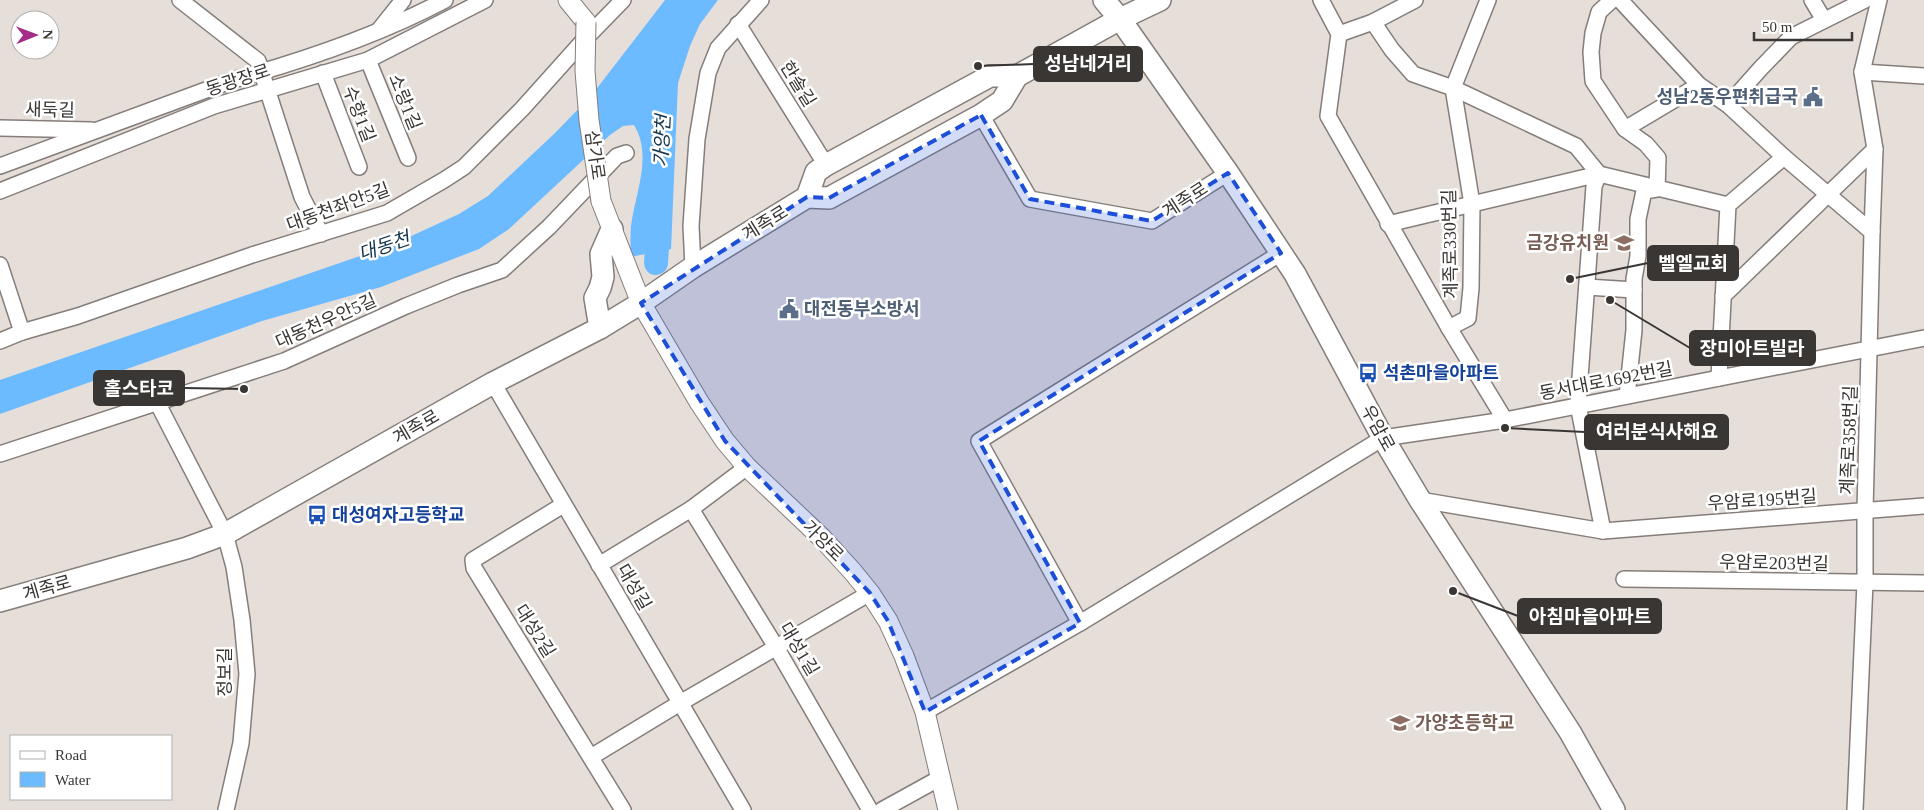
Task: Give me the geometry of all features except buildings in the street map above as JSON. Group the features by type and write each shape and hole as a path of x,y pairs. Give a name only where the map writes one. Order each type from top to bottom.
{"main road":[{"name":"우암로","path":"1104,0 1120,19 1228,173 1295,274 1382,438 1570,732 1614,810"},
{"name":"계족로","path":"807,197 816,172 826,164 990,76 1017,76 1120,19 1160,0"},
{"name":"계족로","path":"0,601 187,548 225,534 493,383 600,328 641,303 693,267 807,197 829,198 980,115 1002,101 1017,76"},
{"path":"600,328 594,298 600,288 603,277 601,254 612,229"}],"street":[{"path":"180,0 258,61 302,197 321,234"},
{"path":"379,30 403,0"},
{"name":"동광장로","path":"0,166 233,80 262,72 412,18 445,0"},
{"name":"동광장로","path":"0,191 214,106 368,60 485,0"},
{"path":"568,0 586,22"},
{"name":"삼가로","path":"589,0 586,22 585,70 602,201 641,303"},
{"name":"대동천좌안5길","path":"0,341 22,332 78,316 252,256 387,213 464,167 522,109 623,0"},
{"path":"693,267 691,226 696,139 708,73 718,48 760,0"},
{"path":"1321,0 1339,34 1328,116 1388,224 1505,420"},
{"path":"1339,34 1373,22 1415,0"},
{"path":"1454,88 1488,0"},
{"path":"1612,0 1599,12 1593,33 1590,52 1593,81 1625,129 1646,144 1658,158 1656,189"},
{"path":"1620,0 1699,85 1728,105 1784,157 1872,232"},
{"path":"1812,0 1824,20"},
{"path":"1728,105 1791,37 1866,0"},
{"name":"계족로358번길","path":"1855,810 1865,583 1865,511 1875,148 1862,72 1879,0"},
{"path":"1373,22 1392,50 1413,74 1454,88 1576,146 1598,174"},
{"name":"한솔길","path":"738,24 826,164"},
{"name":"소랑1길","path":"368,60 408,158"},
{"path":"1862,72 1924,76"},
{"name":"수향1길","path":"323,73 359,167"},
{"path":"1625,129 1699,85"},
{"name":"계족로330번길","path":"1449,328 1468,318 1471,288 1472,204 1454,88"},
{"name":"계족로","path":"980,115 1030,199 1152,221 1228,173"},
{"name":"새둑길","path":"0,128 100,130"},
{"path":"1723,296 1875,148"},
{"name":"대동천우안5길","path":"0,454 158,404 284,361 414,303 502,270 549,227 617,156 626,153"},
{"path":"1719,378 1728,205 1784,157"},
{"path":"1388,224 1598,174 1728,205"},
{"path":"1598,174 1594,186 1578,405 1603,531"},
{"path":"1628,396 1634,330 1634,279 1638,256 1638,219 1644,190 1656,189"},
{"path":"1080,623 979,441 1281,253"},
{"path":"0,265 22,332"},
{"path":"1587,287 1634,290"},
{"name":"가양로","path":"641,303 698,402 724,441 747,467 822,538 870,593 888,621 904,656 925,712 948,810"},
{"name":"동서대로1692번길","path":"1382,438 1505,420 1924,338"},
{"name":"대성길","path":"493,383 743,810"},
{"name":"정보길","path":"158,404 225,534 236,576 247,674 241,743 226,810"},
{"path":"925,712 1080,623 1382,438"},
{"path":"599,565 691,509 747,467"},
{"name":"우암로195번길","path":"1420,500 1603,531 1924,506"},
{"name":"대성2길","path":"563,505 473,560 474,568 623,810"},
{"name":"대성1길","path":"691,509 776,647 870,810"},
{"name":"우암로203번길","path":"1624,579 1924,583"},
{"path":"591,757 870,593"},
{"path":"882,810 940,778"}],"highlighted area":[{"path":"981,115 1030,199 1152,221 1228,173 1281,253 979,441 1080,623 925,712 888,621 870,593 725,441 641,303 807,197 829,198"}],"water":[{"path":"665,0 718,0 700,24 690,46 678,83 671,249 630,257 631,226 641,175 642,149 634,125 623,126 610,135 509,229 479,249 381,287 262,321 0,414 0,380 392,245 459,214 488,196 591,96"}],"waterway":[{"name":"가양천","path":"656,263 659,219"}],"place":[{"name":"성남네거리","path":"978,66"},
{"name":"성남2동우편취급국","path":"1813,97"},
{"name":"금강유치원","path":"1624,243"},
{"name":"벨엘교회","path":"1570,279"},
{"name":"장미아트빌라","path":"1610,300"},
{"name":"대전동부소방서","path":"789,309"},
{"name":"석촌마을아파트","path":"1368,373"},
{"name":"홀스타코","path":"244,389"},
{"name":"여러분식사해요","path":"1505,428"},
{"name":"대성여자고등학교","path":"317,515"},
{"name":"아침마을아파트","path":"1453,591"},
{"name":"가양초등학교","path":"1400,723"}],"water label":[{"name":"대동천","path":"384,246"}]}
